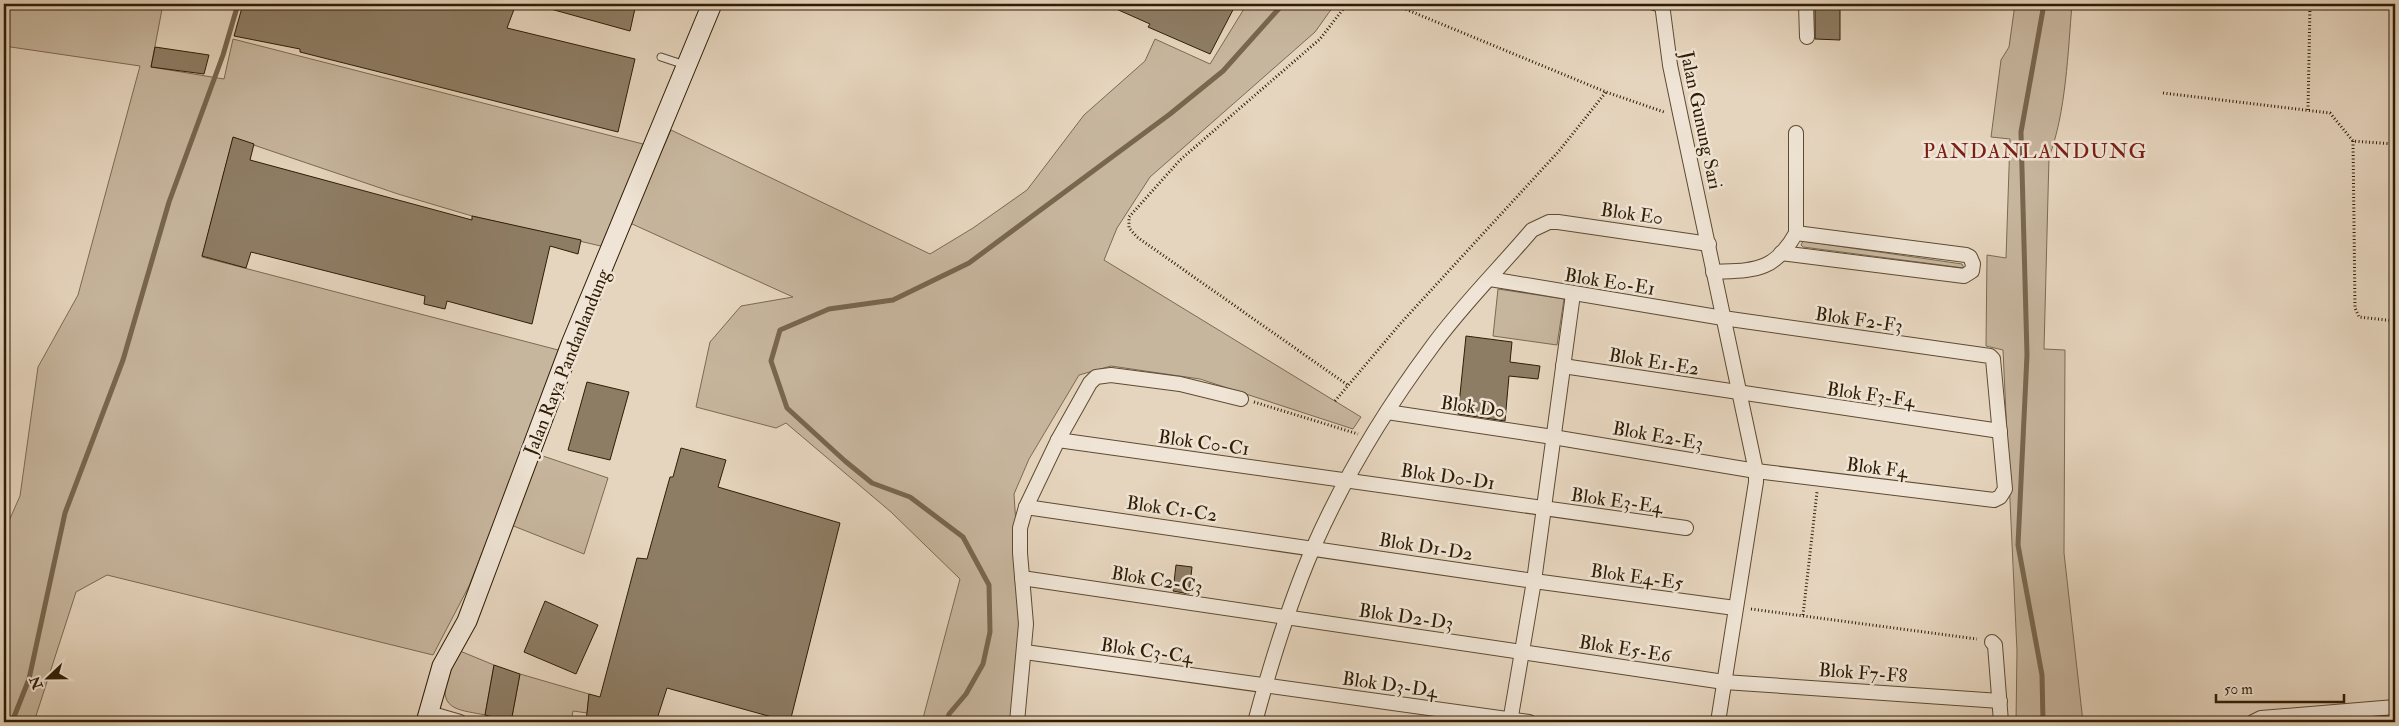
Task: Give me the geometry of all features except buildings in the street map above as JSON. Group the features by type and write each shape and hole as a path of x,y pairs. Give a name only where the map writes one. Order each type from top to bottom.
{"street":[{"name":"Jalan Raya Pandanlandung","path":"428,718 442,666 467,621 571,344 712,4"},
{"path":"1806,4 1807,37"},
{"name":"Jalan Gunung Sari","path":"1662,7 1681,118 1709,244 1738,394 1756,470 1756,482 1718,722"},
{"path":"1714,272 1756,270 1781,253 1796,233 1796,133"},
{"name":"Blok E0","path":"1490,279 1532,230 1549,222 1620,230 1709,244"},
{"path":"1781,253 1964,276 1972,272 1973,264 1970,257 1966,255 1796,233"},
{"path":"1255,722 1287,617 1313,548 1346,480 1370,438 1431,348 1490,279"},
{"name":"Blok E0-E1","path":"1490,279 1723,318"},
{"path":"1510,721 1520,651 1534,581 1573,294"},
{"name":"Blok F2-F3","path":"1723,318 1990,356 1993,359 2000,431"},
{"name":"Blok E1-E2","path":"1563,366 1738,394"},
{"path":"1016,722 1025,652 1026,624 1020,528 1026,506 1058,440 1090,384 1096,377 1104,374 1180,384 1241,398"},
{"name":"Blok F3-F4","path":"1738,394 2000,431"},
{"name":"Blok D0","path":"1387,412 1553,437"},
{"name":"Blok F4","path":"1756,470 1994,500 2000,497 2005,489 2000,431"},
{"name":"Blok E2-E3","path":"1553,437 1756,470"},
{"name":"Blok C0-C1","path":"1058,440 1346,480"},
{"name":"Blok D0-D1","path":"1346,480 1544,509"},
{"name":"Blok C1-C2","path":"1026,506 1313,548"},
{"name":"Blok E3-E4","path":"1544,509 1686,528"},
{"name":"Blok D1-D2","path":"1313,548 1534,581"},
{"name":"Blok C2-C3","path":"1022,578 1287,617"},
{"name":"Blok E4-E5","path":"1534,581 1735,608"},
{"name":"Blok D2-D3","path":"1287,617 1520,651"},
{"path":"1992,642 1995,645 2001,722"},
{"name":"Blok E5-E6","path":"1520,651 1724,682"},
{"name":"Blok C3-C4","path":"1025,652 1265,685"},
{"name":"Blok F7-F8","path":"1724,682 2000,701"},
{"name":"Blok D3-D4","path":"1265,685 1510,721 1528,722"},
{"path":"2253,722 2261,718 2395,707"},
{"path":"428,718 460,722"}],"lane":[{"path":"1646,4 1662,7"},
{"path":"661,57 687,66"}],"path":[{"path":"1347,4 1320,39 1180,160 1129,217 1129,228 1136,237 1349,386"},
{"path":"1393,4 1606,92 1681,118"},
{"path":"2308,110 2310,4"},
{"path":"1335,401 1400,324 1559,151 1606,92"},
{"path":"2163,93 2330,113 2353,141 2355,308 2359,317 2395,321"},
{"path":"2353,141 2395,144"},
{"path":"1241,398 1370,438"},
{"path":"1803,615 1818,478"},
{"path":"1735,608 1803,615 1992,642"}],"shaded area":[{"path":"4,4 163,4 151,67 224,79 233,39 643,144 605,247 472,216 398,194 233,138 202,257 562,351 469,586 433,655 107,575 76,592 34,722 4,722 4,532 20,496 38,367 78,295 140,66 4,46"},
{"path":"1247,4 1335,4 1315,32 1150,177 1117,228 1104,260 1361,417 1353,429 1200,379 1111,366 1079,375 1029,459 1014,494 1022,617 1012,720 998,718 997,722 922,722 960,579 891,512 786,423 776,428 696,407 710,342 741,306 793,297 630,223 671,130 930,254 973,228 1027,190 1084,115 1145,61 1155,39 1210,64"},
{"path":"2015,4 2072,4 2063,102 2055,140 2049,157 2044,349 2065,350 2064,553 2083,722 2016,722 2017,651 2003,350 1986,346 1987,255 2006,258 2010,139 1991,137 2001,60 2009,47"},
{"path":"1803,241 1962,264 1964,268 1803,247 1801,245"},
{"path":"1498,289 1564,299 1557,345 1493,336"},
{"path":"537,454 608,478 584,554 511,525"},
{"path":"460,651 494,665 485,715 460,710 449,703 446,698 445,690 448,676"},
{"path":"520,674 589,694 587,713 573,711 571,722 511,722"}],"waterway":[{"path":"12,722 29,679 65,513 123,360 169,202 223,55 238,4"},
{"path":"947,722 949,714 966,694 983,664 990,632 989,585 963,537 910,497 872,483 787,408 771,361 780,330 829,309 893,300 969,263 1170,114 1223,71 1283,4"},
{"path":"2043,722 2042,675 2018,545 2027,355 2021,132 2044,4"}],"district":[{"name":"PANDANLANDUNG","path":"2035,151"}]}
